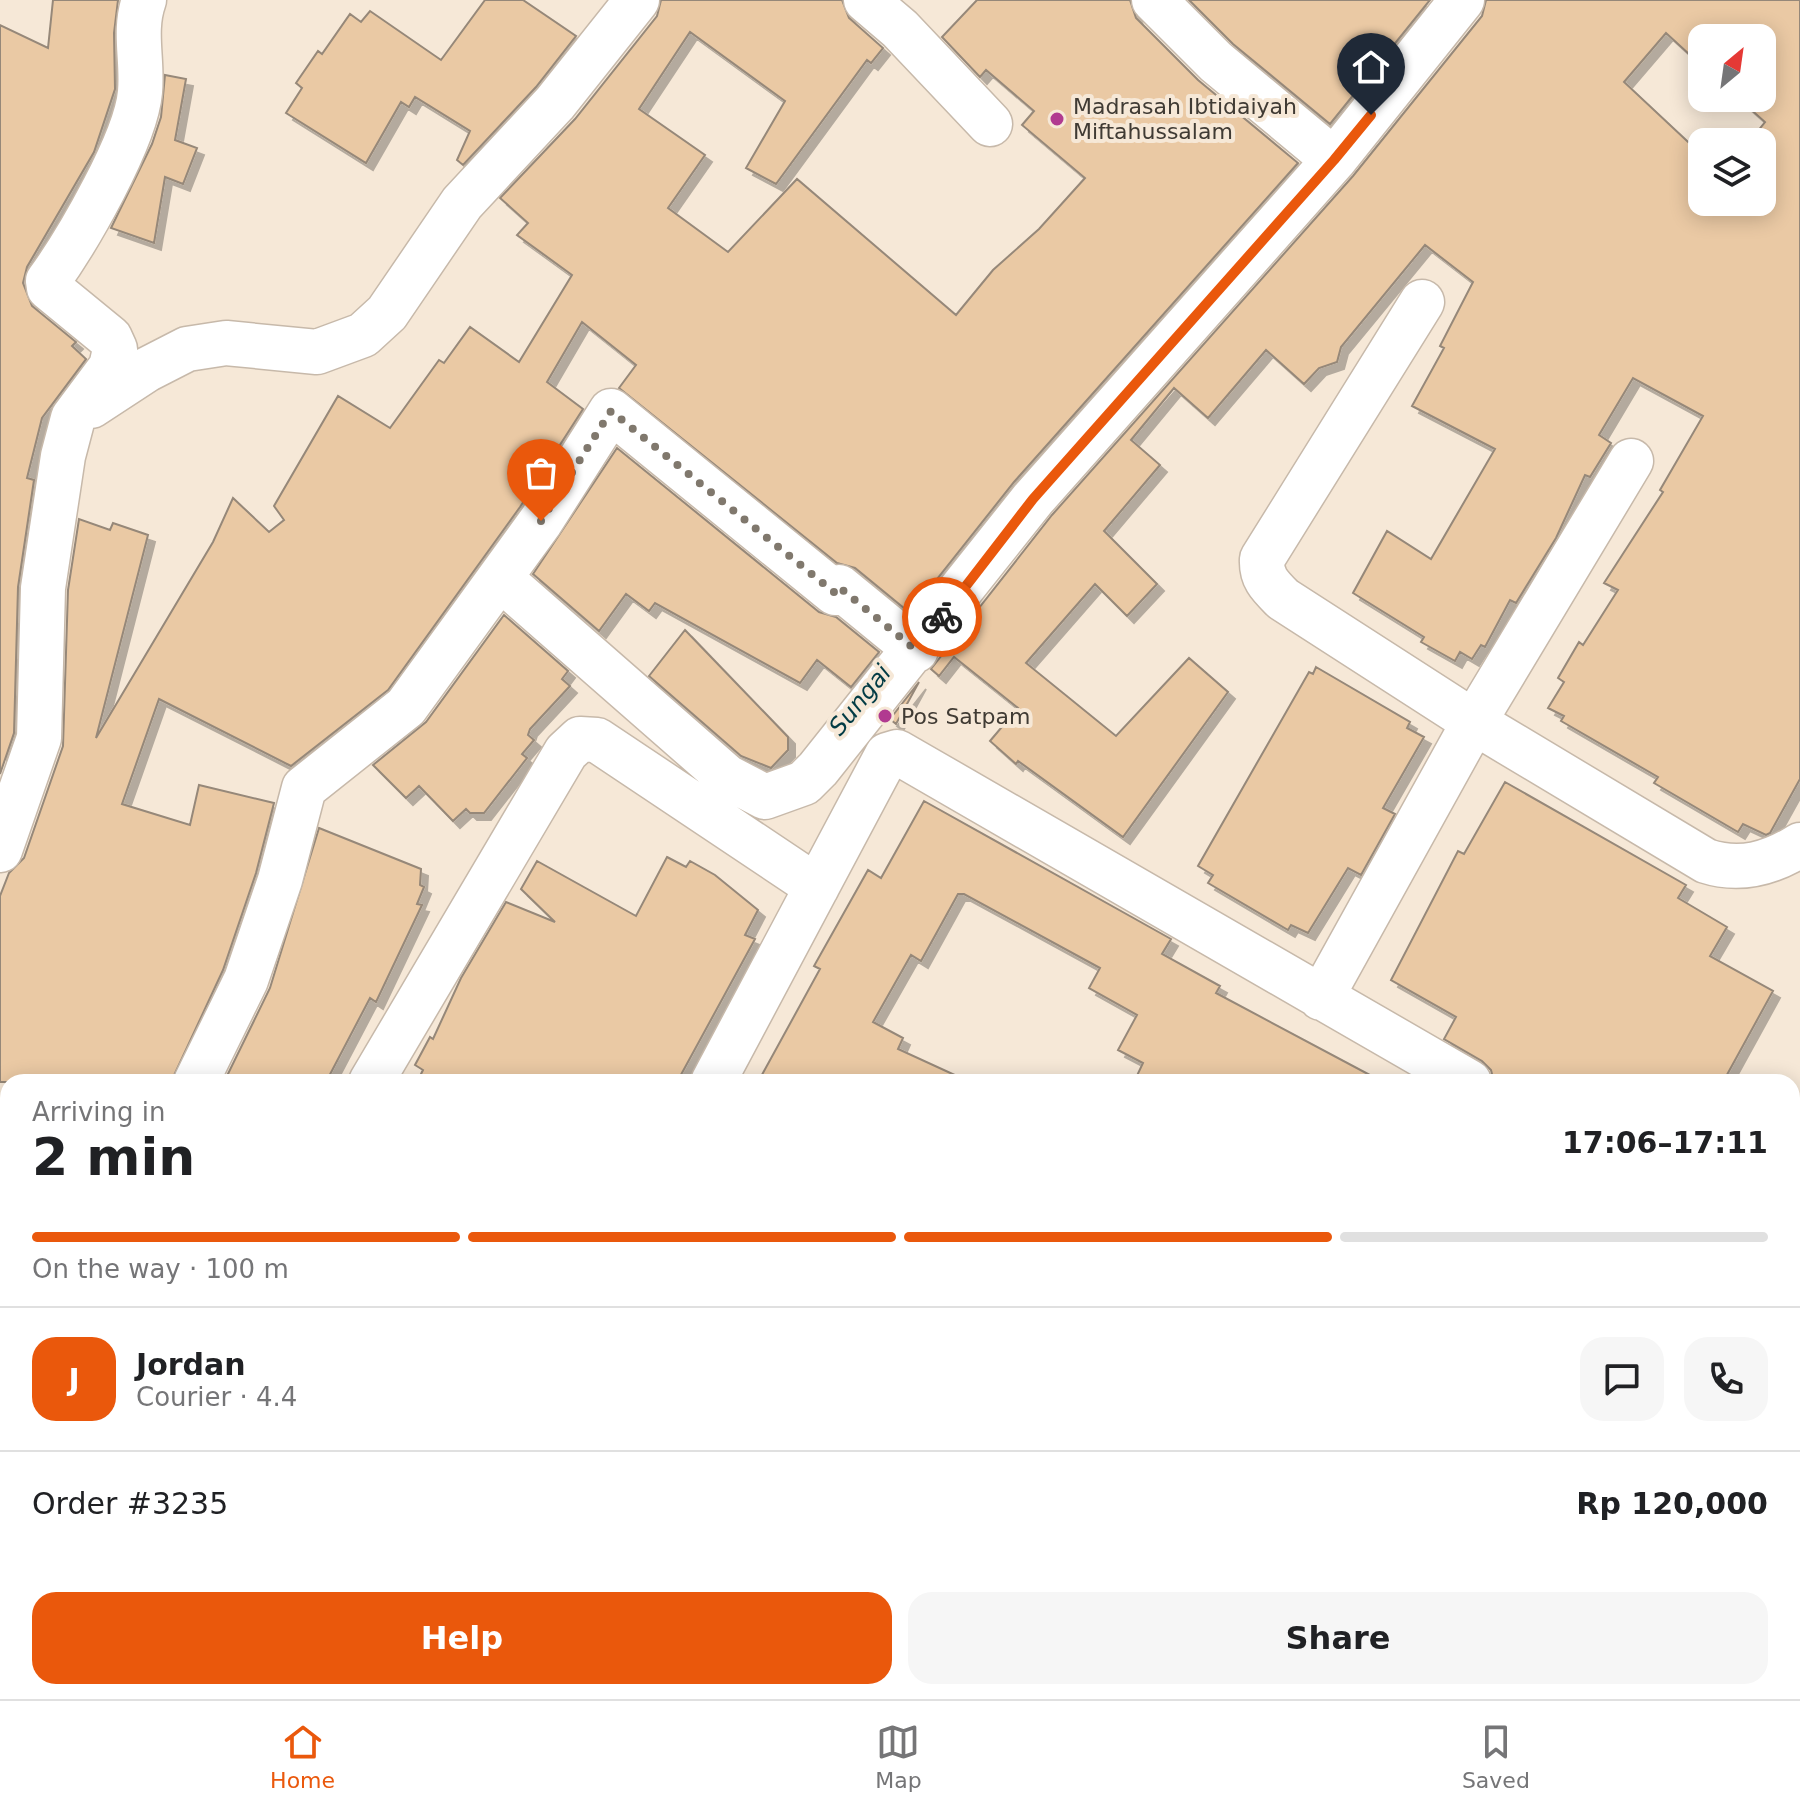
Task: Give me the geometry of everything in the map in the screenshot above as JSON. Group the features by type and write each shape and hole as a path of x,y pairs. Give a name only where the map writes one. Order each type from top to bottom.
{"street":[{"path":"0,850 39,738 43,588 63,456 73,418 111,367 115,349 110,338 49,288 48,281 66,257 128,138 140,93 137,19 144,0"},
{"path":"73,418 146,370 187,349 226,343 317,352 363,335 387,313 462,203 555,103 637,0"},
{"path":"866,0 900,29 990,124"},
{"path":"1154,0 1216,62 1334,160"},
{"path":"501,579 727,777 765,797 804,783 909,645 1033,499 1334,160 1462,0"},
{"path":"1422,302 1262,559 1261,571 1268,584 1283,599 1474,722 1706,861 1728,868 1752,866 1782,857 1800,845"},
{"path":"200,1074 246,980 280,880 304,788 406,707 501,579 611,411 835,593 839,587 909,645"},
{"path":"1321,998 1474,722 1631,461"},
{"path":"376,1074 566,752 580,739 597,740 817,887"},
{"path":"717,1074 887,755 897,752 1455,1074"}],"building":[{"path":"53,0 118,0 114,33 115,89 94,152 27,267 23,283 32,306 76,342 72,346 86,359 42,418 27,478 34,480 18,587 14,733 0,774 0,25 48,48"},
{"path":"485,0 523,0 576,36 536,87 463,165 457,160 470,131 415,97 409,107 401,102 366,163 286,113 302,88 296,83 318,51 322,54 350,14 361,22 370,11 441,60"},
{"path":"661,0 842,0 849,18 883,48 871,63 867,60 776,184 746,168 785,101 690,32 639,109 705,155 668,208 728,252 797,179 956,315 993,270 1039,229 1085,178 1022,125 1034,111 986,70 980,77 942,37 977,0 1130,0 1136,18 1198,80 1298,163 1014,482 910,613 855,568 837,563 619,388 636,365 582,322 547,382 583,409 520,507 388,690 291,766 159,699 122,804 190,825 199,785 274,803 256,873 223,970 175,1074 0,1074 0,896 9,873 24,858 63,746 68,590 79,519 110,530 113,523 148,535 96,738 213,542 233,498 269,532 284,520 274,506 338,396 390,428 439,360 444,363 470,327 519,362 572,275 517,235 528,223 500,198 575,119 657,16"},
{"path":"1189,0 1430,0 1330,124 1233,44"},
{"path":"1486,0 1800,0 1800,779 1770,833 1766,835 1743,824 1738,832 1654,783 1658,777 1561,721 1564,716 1548,708 1564,682 1558,678 1579,642 1583,645 1618,590 1604,583 1663,492 1660,490 1703,416 1633,378 1599,435 1611,443 1590,477 1585,475 1556,538 1516,603 1510,600 1485,647 1481,645 1472,659 1460,652 1455,661 1421,642 1424,637 1353,593 1387,531 1431,559 1495,449 1412,406 1444,348 1440,346 1473,282 1425,245 1341,347 1337,362 1319,368 1304,384 1266,350 1208,418 1174,388 1131,440 1160,465 1104,531 1157,584 1127,616 1095,584 1026,663 1116,736 1189,658 1228,692 1123,837 1018,761 1016,764 990,741 1018,708 954,657 939,676 931,669 1052,515 1353,176 1482,16","holes":["1688,24 1776,24 1776,112 1754,112 1765,122 1760,128 1776,128 1776,216 1688,216 1688,142 1624,82 1666,33 1688,53"]},
{"path":"165,75 186,79 175,140 197,148 183,184 165,177 154,243 111,228 152,144 161,117"},
{"path":"617,448 819,612 836,617 879,652 851,687 817,660 800,683 655,603 649,611 626,594 599,631 533,574"},
{"path":"504,615 568,671 562,679 570,686 530,729 528,735 534,740 522,754 527,758 484,813 470,813 466,809 453,821 419,786 406,798 373,765 426,722"},
{"path":"685,630 788,737 788,750 771,768 741,756 649,676"},
{"path":"1316,667 1410,722 1407,728 1424,737 1383,808 1395,814 1361,875 1348,868 1308,933 1291,925 1288,930 1208,883 1213,875 1198,866 1309,672 1313,674"},
{"path":"919,682 896,724 890,719"},
{"path":"1505,782 1686,885 1678,898 1727,927 1710,956 1773,991 1727,1074 1492,1074 1482,1061 1444,1039 1456,1017 1391,980 1458,851 1464,854"},
{"path":"924,801 1171,939 1162,954 1220,986 1216,993 1368,1074 1138,1074 1143,1063 1118,1050 1137,1015 1089,988 1100,968 964,894 958,894 921,961 911,955 873,1022 903,1038 898,1049 953,1074 762,1074 820,969 814,966 868,870 881,878"},
{"path":"319,828 421,869 420,885 424,887 417,904 422,905 376,1002 370,998 330,1074 228,1074 270,988"},
{"path":"667,857 686,867 690,861 715,875 758,910 745,935 755,939 681,1074 421,1074 423,1070 415,1065 430,1037 433,1039 461,978 506,902 555,922 521,889 537,861 636,916"}],"way so far":[{"path":"541,521 611,411 835,593 839,587 916,650 942,617"}],"place":[{"name":"Madrasah Ibtidaiyah Miftahussalam","path":"1057,119"},
{"name":"Pos Satpam","path":"885,716"}],"route":[{"path":"942,617 1033,499 1371,115"}],"water label":[{"name":"Sungai","path":"860,700"}]}
